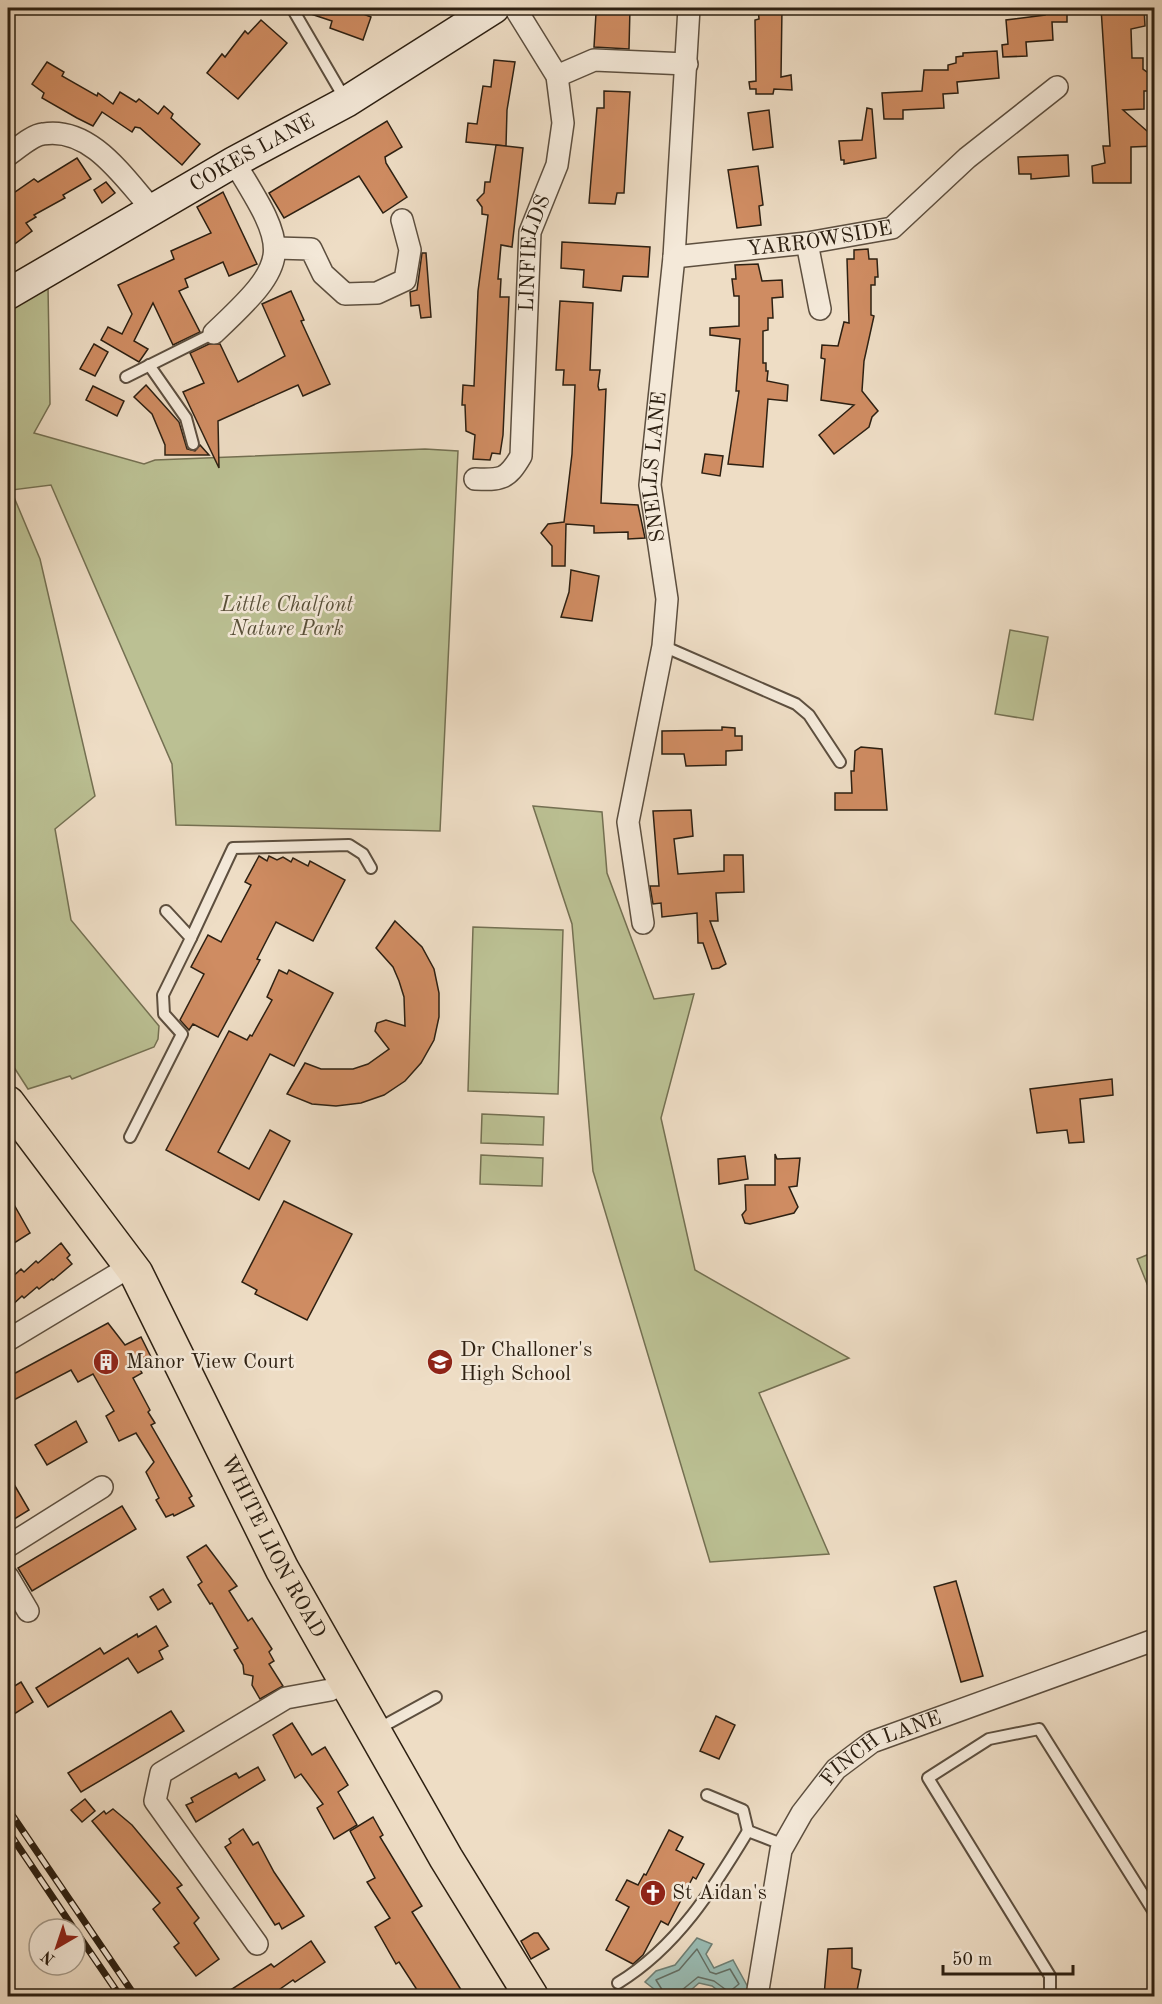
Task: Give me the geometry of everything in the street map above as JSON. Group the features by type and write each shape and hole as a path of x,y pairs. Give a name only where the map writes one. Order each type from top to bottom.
{"main road":[{"name":"COKES LANE","path":"8,294 234,162 346,102 494,8"},
{"name":"WHITE LION ROAD","path":"8,1103 131,1266 203,1404 282,1569 373,1731 531,1996"}],"street":[{"name":"LINFIELDS","path":"475,479 499,480 512,472 521,456 530,232 557,165 563,123 556,76 515,8"},
{"name":"SNELLS LANE","path":"643,923 628,822 663,646 667,599 650,484 674,257 689,8"},
{"path":"556,76 594,60 687,64"},
{"name":"YARROWSIDE","path":"674,257 807,243 892,228 967,158 1057,87"},
{"path":"8,155 42,134 77,136 110,162 152,209"},
{"path":"214,333 254,296 273,265 276,248 268,217 234,162"},
{"path":"276,248 311,249 323,274 345,294 377,293 405,280 410,250 402,220"},
{"path":"807,243 819,309"},
{"path":"8,1340 131,1266"},
{"path":"8,1546 102,1487"},
{"path":"8,1577 28,1611"},
{"name":"FINCH LANE","path":"757,1996 780,1850 802,1813 836,1768 872,1742 1155,1640"},
{"path":"257,1944 155,1801 161,1773 286,1698 330,1690 345,1682"}],"lane":[{"path":"292,8 346,102"},
{"path":"126,377 214,333"},
{"path":"149,365 186,418 193,444"},
{"path":"663,646 796,704 809,715 840,762"},
{"path":"130,1137 182,1034 164,1014 163,995 233,848 349,845 363,854 371,868"},
{"path":"166,911 191,938"},
{"path":"373,1731 436,1697"},
{"path":"1050,1996 1050,1976 928,1778 989,1739 1039,1729 1153,1907"},
{"path":"618,1983 644,1966 692,1917 713,1889 748,1832 743,1810 707,1795"},
{"path":"748,1832 784,1845"}],"green space":[{"name":"Little Chalfont Nature Park","path":"48,287 50,404 34,433 144,464 155,460 425,449 458,451 440,831 176,825 172,764 51,485 11,490 40,559 95,796 55,829 71,920 159,1026 158,1039 154,1047 72,1079 70,1076 28,1089 8,1058 8,311"},
{"path":"1010,630 1048,637 1033,720 995,714"},
{"path":"533,806 602,812 607,873 654,999 694,994 661,1118 695,1270 849,1358 759,1393 829,1554 710,1562 593,1171 572,924"},
{"path":"473,927 563,930 558,1094 468,1091"},
{"path":"482,1114 544,1117 543,1145 481,1143"},
{"path":"481,1155 543,1158 542,1186 480,1184"},
{"path":"1154,1252 1154,1301 1137,1259"}],"water":[{"path":"697,1938 712,1944 706,1954 714,1968 733,1960 749,1989 725,1996 712,1986 699,1983 684,1996 663,1996 645,1982 656,1971 675,1965"}],"building":[{"path":"300,8 348,8 371,17 363,40 330,28 332,21 302,11"},
{"path":"604,8 630,8 629,49 594,47 596,13 603,13"},
{"path":"758,8 782,8 781,77 791,75 792,90 774,89 773,94 756,94 756,89 750,89 749,82 756,81 755,20 759,19"},
{"path":"1045,8 1067,8 1067,22 1052,22 1053,40 1026,42 1027,56 1003,57 1002,45 1008,44 1006,20 1045,15"},
{"path":"1101,8 1144,8 1145,26 1131,29 1132,58 1143,58 1143,69 1155,78 1155,91 1144,91 1144,109 1123,110 1155,138 1155,146 1131,147 1131,183 1093,183 1092,166 1105,163 1103,146 1110,146"},
{"path":"261,20 287,43 238,99 207,73 222,54 225,57 245,31 248,34"},
{"path":"997,51 999,78 957,82 958,93 943,94 944,108 903,110 903,119 884,119 882,93 922,91 924,70 948,70 948,65 956,63 956,57 963,56 963,53"},
{"path":"494,60 515,62 507,110 506,146 466,142 468,123 477,124 483,86 491,87"},
{"path":"47,62 64,72 62,76 97,96 98,93 113,104 120,92 136,102 139,99 158,114 164,106 173,114 171,118 200,144 182,165 140,128 135,127 132,132 102,112 93,126 77,118 42,98 44,93 32,84"},
{"path":"604,91 630,92 624,193 617,193 615,204 589,203 597,108 604,108"},
{"path":"867,108 872,109 876,158 844,164 844,160 841,160 839,141 862,140"},
{"path":"769,110 773,147 753,150 748,113"},
{"path":"387,121 402,147 385,157 386,163 407,197 383,213 359,176 284,218 269,193"},
{"path":"496,145 523,148 512,247 501,245 498,279 501,279 500,297 509,297 503,435 500,454 492,453 490,460 473,459 475,435 466,431 465,405 462,405 463,385 474,386 478,291 488,215 482,214 482,207 477,200 484,193 485,182 490,182"},
{"path":"1068,155 1069,176 1031,179 1031,174 1019,174 1018,157"},
{"path":"77,158 91,179 63,195 65,198 34,215 36,217 26,223 32,231 8,249 8,197 34,179 38,182"},
{"path":"758,166 763,205 759,206 761,225 737,228 728,170"},
{"path":"106,182 115,193 102,203 94,190"},
{"path":"223,192 257,264 229,276 223,262 185,279 188,287 179,291 200,332 173,345 153,303 134,341 148,349 139,362 101,340 108,327 122,334 132,314 118,285 174,259 171,251 211,233 197,207"},
{"path":"562,242 650,247 648,277 623,276 621,291 583,287 584,270 561,268"},
{"path":"868,249 869,259 877,259 878,277 875,277 875,285 871,285 871,315 874,316 864,361 862,391 878,411 872,417 869,427 834,454 819,435 854,405 821,400 825,359 821,358 822,345 838,346 844,322 849,323 847,259 854,259 854,250"},
{"path":"422,253 426,253 431,317 421,318 419,305 411,306 410,292 417,290"},
{"path":"758,264 762,281 782,280 783,297 772,298 773,318 768,318 768,330 763,331 763,363 766,363 766,371 768,371 767,381 788,385 787,401 768,399 763,467 728,464 739,391 736,391 740,339 710,335 710,328 739,326 739,296 734,296 732,279 736,279 735,265"},
{"path":"291,291 304,320 301,321 330,384 303,396 298,385 218,421 219,468 183,392 204,383 190,353 209,344 220,344 238,382 285,356 262,304"},
{"path":"560,301 593,303 590,370 600,370 599,390 606,389 601,503 638,505 645,538 628,539 628,532 594,533 594,526 566,524 565,566 552,566 552,546 541,533 548,524 564,522 572,454 575,385 563,385 564,370 556,370"},
{"path":"94,344 108,352 95,376 80,369"},
{"path":"146,385 179,422 187,449 195,451 200,445 209,455 165,455 165,445 152,414 134,397"},
{"path":"93,386 124,401 117,416 86,400"},
{"path":"705,454 723,456 720,476 702,473"},
{"path":"571,570 599,576 592,621 561,617 569,592"},
{"path":"722,727 735,728 735,736 742,736 742,750 726,751 726,765 686,766 684,754 662,754 662,731 722,730"},
{"path":"861,747 882,749 887,810 835,810 835,793 852,793 851,771 854,771 855,751"},
{"path":"691,810 693,836 674,839 678,874 724,871 724,855 743,855 744,892 716,893 718,921 710,921 726,964 719,968 712,969 703,943 698,943 697,913 662,917 661,903 653,904 650,886 659,886 653,811"},
{"path":"259,856 267,861 269,856 277,860 283,857 291,862 293,858 308,866 310,861 345,880 313,941 276,922 257,959 260,960 218,1037 193,1024 189,1030 180,1020 204,974 191,967 208,935 221,942 251,885 245,882"},
{"path":"395,921 422,947 434,969 439,993 439,1017 434,1040 421,1063 405,1081 384,1095 361,1103 336,1106 312,1104 287,1094 305,1063 321,1069 353,1069 368,1064 389,1049 375,1031 377,1023 386,1020 405,1026 404,997 399,981 393,967 376,948"},
{"path":"279,970 287,974 289,970 333,993 294,1066 270,1054 218,1152 249,1169 270,1130 290,1141 259,1200 166,1150 229,1031 247,1040 250,1035 252,1036 272,1000 267,997"},
{"path":"1112,1079 1113,1095 1080,1099 1084,1142 1069,1143 1067,1130 1037,1133 1030,1089"},
{"path":"775,1154 777,1159 800,1158 797,1186 789,1187 798,1207 794,1213 750,1224 745,1223 742,1215 746,1210 745,1185 775,1185"},
{"path":"745,1156 748,1179 719,1184 718,1159"},
{"path":"8,1194 30,1233 8,1247"},
{"path":"284,1201 352,1234 307,1320 255,1294 257,1290 242,1282"},
{"path":"61,1243 70,1255 67,1258 72,1264 39,1289 37,1287 24,1298 22,1296 8,1309 8,1281 21,1269 24,1272 36,1261 38,1263"},
{"path":"108,1323 125,1345 141,1337 152,1359 138,1366 142,1373 133,1378 155,1423 151,1425 192,1496 189,1498 194,1506 174,1516 173,1514 166,1517 156,1500 159,1498 146,1472 154,1462 136,1433 119,1441 106,1416 114,1411 93,1374 78,1382 71,1370 8,1403 8,1377"},
{"path":"76,1421 87,1442 47,1465 35,1445"},
{"path":"8,1474 29,1510 8,1523"},
{"path":"122,1506 136,1529 32,1591 18,1568"},
{"path":"206,1545 237,1586 229,1591 248,1621 252,1618 272,1649 269,1652 274,1661 269,1664 283,1686 260,1699 252,1685 253,1676 244,1674 243,1665 234,1650 238,1648 212,1603 210,1604 198,1585 202,1582 187,1557"},
{"path":"956,1581 983,1676 961,1682 934,1587"},
{"path":"163,1589 171,1602 158,1610 150,1597"},
{"path":"156,1626 168,1646 159,1651 163,1659 138,1673 128,1658 48,1707 36,1688 100,1648 104,1654 137,1634 138,1637"},
{"path":"21,1682 33,1702 8,1718 8,1690"},
{"path":"171,1711 184,1731 81,1792 68,1773"},
{"path":"716,1716 735,1725 719,1759 700,1751"},
{"path":"292,1723 312,1755 325,1747 348,1785 338,1792 357,1825 334,1839 317,1808 323,1804 301,1774 295,1778 273,1735"},
{"path":"258,1767 265,1780 196,1822 186,1805 193,1802 191,1798 236,1773 239,1778"},
{"path":"85,1799 95,1811 82,1822 71,1810"},
{"path":"113,1809 132,1825 182,1885 177,1888 199,1918 194,1923 219,1959 196,1976 174,1947 179,1943 153,1909 160,1903 92,1821 104,1811 106,1814"},
{"path":"373,1817 383,1835 380,1837 422,1906 412,1912 465,1996 421,1996 399,1962 396,1964 375,1927 390,1918 367,1882 375,1878 350,1831"},
{"path":"243,1829 253,1845 258,1842 274,1872 304,1916 282,1929 279,1923 275,1925 225,1847 231,1843 229,1839"},
{"name":"St Aidan's","path":"669,1830 683,1837 676,1850 704,1864 696,1879 693,1877 668,1925 661,1921 643,1955 633,1964 606,1950 629,1907 616,1900 627,1880 638,1885 644,1874 646,1875"},
{"path":"538,1933 549,1949 531,1959 521,1941"},
{"path":"311,1941 325,1962 295,1982 293,1980 270,1996 221,1996 271,1964 274,1967"},
{"path":"852,1948 852,1968 861,1970 856,1996 824,1996 828,1949"}],"railway":[{"path":"8,1809 135,1996"},
{"path":"8,1831 66,1917"},
{"path":"87,1948 120,1996"}],"place":[{"name":"Manor View Court","path":"106,1362"},
{"name":"Dr Challoner's High School","path":"440,1362"},
{"name":"St Aidan's","path":"653,1893"}]}
